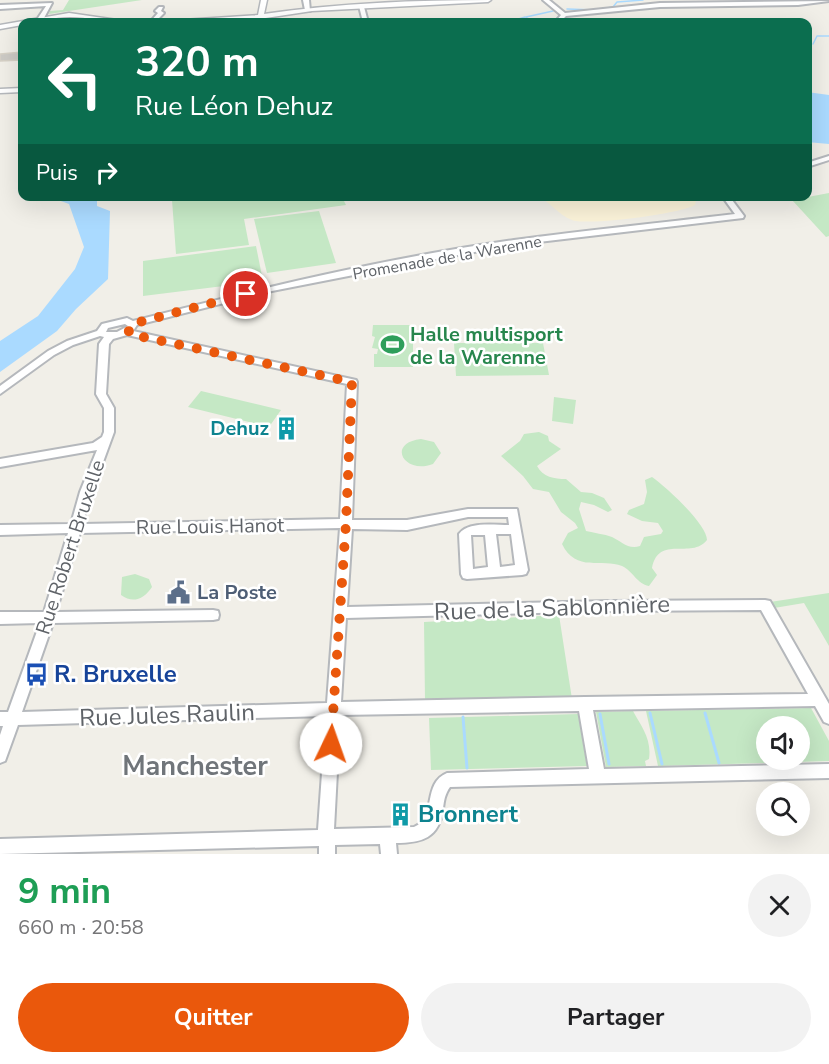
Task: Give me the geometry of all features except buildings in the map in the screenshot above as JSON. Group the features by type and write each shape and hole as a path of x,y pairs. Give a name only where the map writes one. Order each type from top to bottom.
{"street":[{"path":"264,0 258,17 308,10 488,0"},
{"path":"306,0 308,10"},
{"path":"546,0 564,15"},
{"path":"561,18 564,15 660,4 798,3 827,0"},
{"path":"0,7 50,4 41,18"},
{"path":"362,7 365,18"},
{"path":"156,18 161,13 159,11 161,8"},
{"path":"41,18 78,15 90,18"},
{"path":"0,27 18,23"},
{"path":"0,91 18,90"},
{"path":"812,163 829,158"},
{"name":"Promenade de la Warenne","path":"130,328 272,288 452,253 513,243 740,216 729,201"},
{"path":"0,391 51,353 70,343 130,328 143,337 352,382 346,523 326,825 328,846"},
{"name":"Rue Robert Bruxelle","path":"0,756 7,719 48,617 75,528 109,432 109,408 101,394 106,335"},
{"path":"0,463 88,447 105,440"},
{"name":"Rue Louis Hanot","path":"0,530 346,523 407,525 468,513 513,512 516,532"},
{"path":"462,516 468,531"},
{"path":"512,529 516,532 522,570 467,574 465,534 468,531 512,529"},
{"path":"490,530 495,573"},
{"name":"Rue de la Sablonnière","path":"340,614 625,606 765,605 819,700"},
{"path":"0,618 213,615"},
{"path":"819,700 829,717"},
{"name":"Rue Jules Raulin","path":"7,719 585,703 819,700"},
{"path":"585,703 598,776"},
{"path":"0,847 328,846 387,836 414,836 424,832 430,827 439,788 447,780 829,771"},
{"path":"387,836 388,854"}],"green space":[{"path":"69,0 142,0 49,14 50,11 63,10"},
{"path":"829,193 829,236 826,237 793,201 812,201 812,196"},
{"path":"172,201 344,201 346,205 244,219 249,245 176,254"},
{"path":"319,211 336,263 267,273 254,219"},
{"path":"256,246 263,281 143,296 143,261"},
{"name":"Halle multisport de la Warenne","path":"373,325 413,325 413,367 374,367 374,354 377,354 378,349 372,348 375,337 372,336"},
{"path":"454,343 543,343 549,375 456,376"},
{"path":"201,391 281,410 269,427 188,407"},
{"path":"554,397 576,400 573,424 552,421"},
{"path":"539,432 548,436 549,441 561,449 537,466 539,470 549,477 566,479 581,492 592,493 604,498 612,510 608,512 581,502 579,509 586,531 612,537 632,547 640,546 644,537 661,534 663,531 658,523 642,521 627,514 629,510 644,504 647,492 645,480 652,477 693,515 707,540 693,548 668,549 661,552 652,568 657,575 649,586 641,583 622,566 582,562 574,559 562,544 568,533 578,528 575,523 561,512 549,492 533,489 523,476 501,456 520,441 524,434"},
{"path":"421,439 434,442 441,453 433,464 414,465 403,457 404,446"},
{"path":"135,574 149,579 152,587 145,595 134,600 121,595 122,577"},
{"path":"829,593 829,646 804,603 774,608 770,602"},
{"path":"559,615 572,699 425,700 424,622"},
{"path":"811,708 829,741 829,761 810,762 810,716 756,716 756,763 658,766 646,711"},
{"path":"633,711 649,745 649,759 645,761 646,766 606,767 596,712"},
{"path":"578,714 587,766 431,770 429,718"}],"sand":[{"path":"545,201 696,201 695,205 672,212 595,221 572,220"}],"water":[{"path":"812,93 829,95 829,144 812,142"},
{"path":"61,201 97,201 97,206 110,211 108,279 76,309 57,331 0,372 0,341 38,316 75,269 84,247 69,204"}],"waterway":[{"path":"567,9 595,10 613,7 617,2 643,0"},
{"path":"527,18 553,11"},
{"path":"813,44 817,36 829,36"},
{"path":"650,713 662,764"},
{"path":"705,713 719,763"},
{"path":"600,714 609,764"},
{"path":"463,717 467,768"}],"place":[{"name":"Halle multisport de la Warenne","path":"392,345"},
{"name":"Dehuz","path":"287,428"},
{"name":"La Poste","path":"179,592"},
{"name":"R. Bruxelle","path":"36,674"},
{"name":"Bronnert","path":"400,814"}],"district":[{"name":"Manchester","path":"195,766"}],"route":[{"path":"246,294 132,324 128,332 352,382 346,523 331,744"}]}
